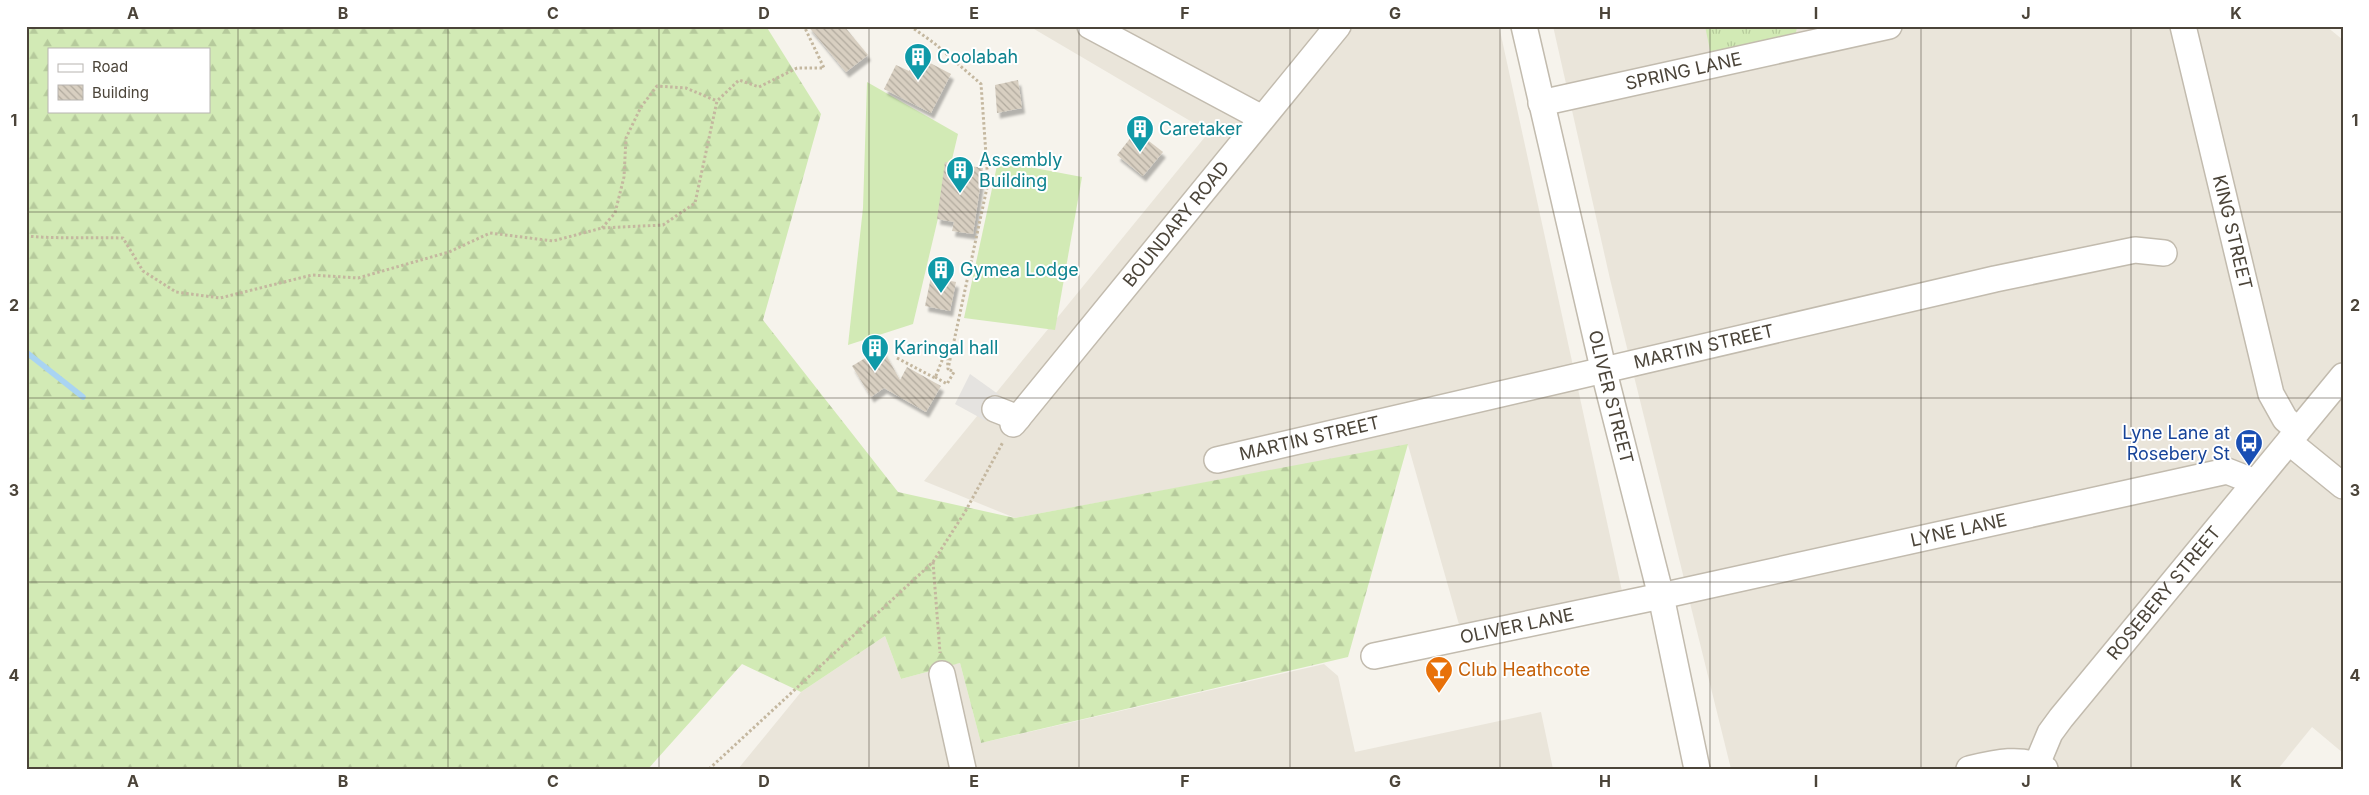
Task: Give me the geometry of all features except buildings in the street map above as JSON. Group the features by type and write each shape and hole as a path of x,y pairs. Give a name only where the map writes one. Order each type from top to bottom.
{"street":[{"path":"1090,26 1262,118"},
{"name":"BOUNDARY ROAD","path":"1009,417 1338,26"},
{"name":"OLIVER STREET","path":"1524,26 1603,368 1660,596 1697,769"},
{"name":"SPRING LANE","path":"1541,103 1889,26"},
{"name":"KING STREET","path":"2183,26 2270,394 2293,436 2343,486"},
{"name":"MARTIN STREET","path":"1217,460 1603,368 1985,281 2135,250 2164,253"},
{"name":"ROSEBERY STREET","path":"1969,769 1999,762 2041,766 2050,733 2060,718 2343,376"},
{"name":"LYNE LANE","path":"1660,596 2227,471 2255,482"},
{"name":"OLIVER LANE","path":"1374,656 1660,596"},
{"path":"942,674 963,769"}],"path":[{"path":"26,236 122,238 143,271 176,292 220,298 312,275 358,278 449,252 490,233 552,241 602,228 663,225 695,203 717,101 740,80 759,87 797,68 824,68 804,26"},
{"path":"910,26 934,43 981,84 988,183 948,369"},
{"path":"602,228 615,213 624,176 626,138 641,107 657,86 686,88 717,101"},
{"path":"935,377 947,348 948,369"},
{"path":"896,358 947,384 954,372 948,369"},
{"path":"709,769 933,562 965,512 1009,417"},
{"path":"933,562 942,674"}],"shaded area":[{"path":"1029,26 1499,26 1627,614 1466,649 1408,445 1015,518 924,481 1209,132"},
{"path":"1553,26 2326,26 2343,40 2343,753 2312,727 2278,769 1731,769 1610,279"},
{"path":"970,374 1005,399 986,421 955,404"},
{"path":"885,636 901,679 960,663 981,743 1324,664 1338,676 1355,752 1541,712 1553,769 738,769 801,692"}],"green space":[{"path":"26,26 766,26 821,114 763,320 898,492 1015,518 1408,444 1348,657 981,743 960,663 901,679 885,636 801,692 742,664 648,769 26,769"},
{"path":"1705,26 1797,27 1795,38 1711,55"},
{"path":"867,82 958,134 913,324 848,345 863,208"},
{"path":"998,161 1082,177 1055,330 964,318"}],"waterway":[{"path":"26,352 83,397"}],"place":[{"name":"Coolabah","path":"918,81"},
{"name":"Caretaker","path":"1140,153"},
{"name":"Assembly Building","path":"960,194"},
{"name":"Gymea Lodge","path":"941,294"},
{"name":"Karingal hall","path":"875,372"},
{"name":"Lyne Lane at Rosebery St","path":"2249,467"},
{"name":"Club Heathcote","path":"1439,694"}]}
